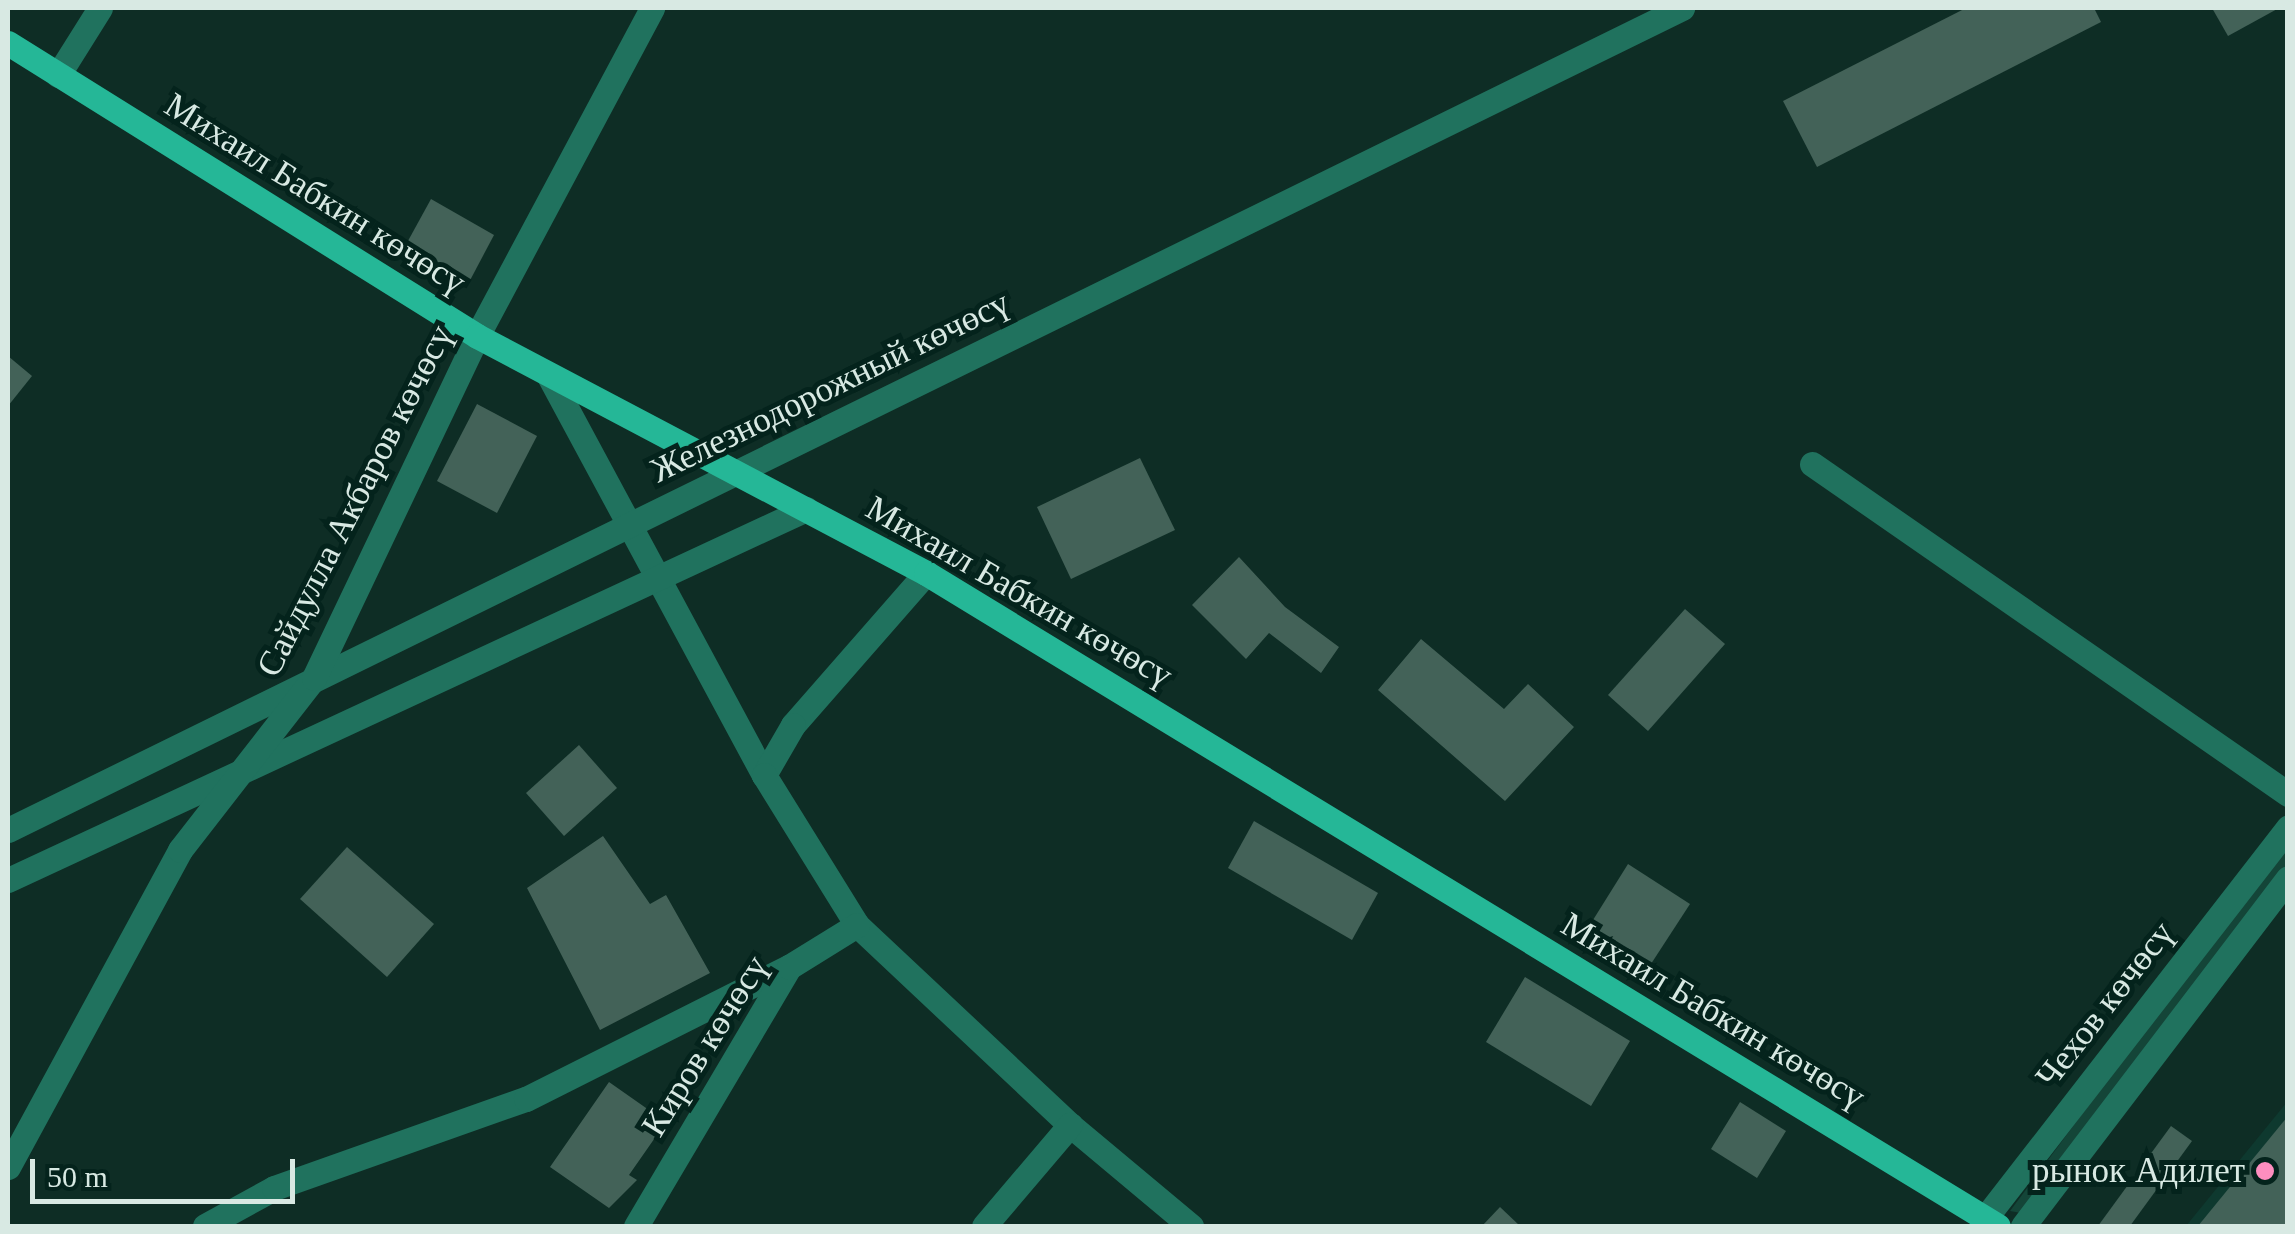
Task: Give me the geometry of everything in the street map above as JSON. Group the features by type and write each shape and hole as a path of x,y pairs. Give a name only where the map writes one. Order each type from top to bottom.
{"main road":[{"name":"Михаил Бабкин көчөсү","path":"8,43 477,336 926,574 1987,1224"}],"street":[{"path":"58,75 100,8"},
{"name":"Сайдулла Акбаров көчөсү","path":"8,1167 180,850 314,678 477,336 652,8"},
{"name":"Железнодорожный көчөсү","path":"8,830 1682,8"},
{"path":"548,374 654,579 764,775 857,925 1070,1125 1191,1226"},
{"path":"1812,464 2288,794"},
{"path":"8,880 806,509"},
{"path":"764,775 794,725 926,574"},
{"name":"Чехов көчөсү","path":"1987,1224 2288,827"},
{"name":"Чехов көчөсү","path":"2022,1226 2288,878"},
{"name":"Киров көчөсү","path":"636,1226 790,967 857,925"},
{"path":"204,1226 274,1188 526,1099 790,967"},
{"path":"984,1226 1070,1125"}],"shaded area":[{"path":"2287,838 2287,868 2021,1213 2010,1211"},
{"name":"рынок Адилет","path":"2287,1102 2287,1226 2186,1226"}],"building":[{"path":"1966,8 2094,8 2101,22 1817,167 1783,101"},
{"path":"2212,8 2279,8 2228,36"},
{"path":"431,199 494,235 467,286 403,250"},
{"path":"8,356 32,376 8,406"},
{"path":"477,404 537,436 497,513 437,481"},
{"path":"1140,458 1175,530 1071,579 1037,507"},
{"path":"1239,557 1285,607 1339,647 1321,673 1269,633 1246,659 1192,605"},
{"path":"1685,609 1725,644 1648,731 1608,695"},
{"path":"1421,639 1504,709 1528,684 1574,727 1505,801 1378,690"},
{"path":"579,745 617,788 564,836 526,793"},
{"path":"1254,821 1378,893 1352,940 1228,868"},
{"path":"603,836 650,904 666,895 710,973 600,1030 527,888"},
{"path":"347,847 434,924 387,977 300,899"},
{"path":"1628,864 1690,904 1649,967 1588,928"},
{"path":"1525,977 1630,1041 1591,1106 1486,1042"},
{"path":"609,1082 666,1122 629,1175 637,1180 609,1208 550,1167"},
{"path":"1740,1102 1786,1131 1757,1178 1711,1149"},
{"name":"рынок Адилет","path":"2288,1116 2288,1226 2198,1226"},
{"path":"2171,1126 2192,1141 2130,1226 2098,1226"},
{"path":"1500,1207 1520,1226 1482,1226"}],"place":[{"name":"рынок Адилет","path":"2265,1171"}]}
